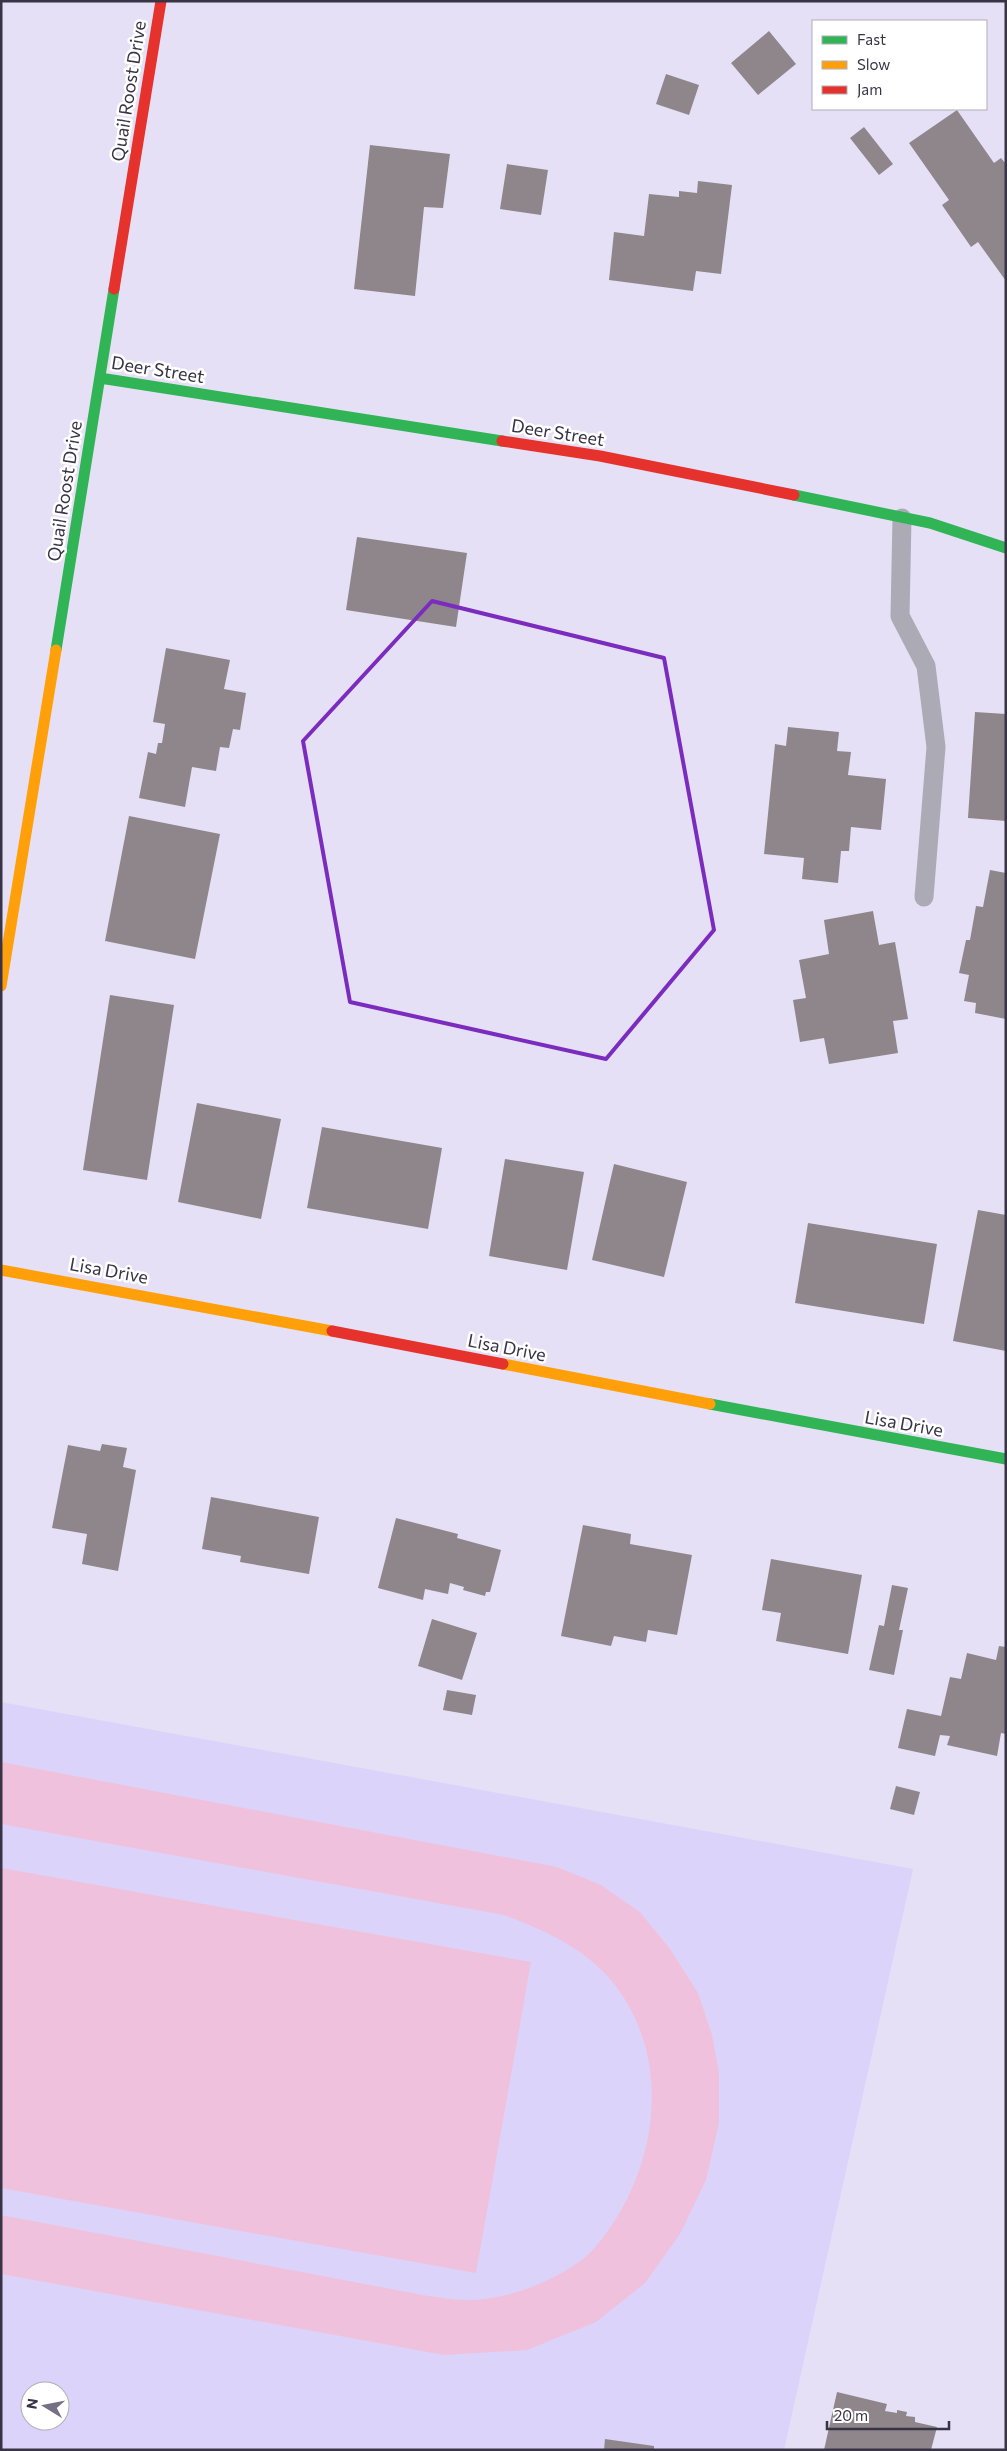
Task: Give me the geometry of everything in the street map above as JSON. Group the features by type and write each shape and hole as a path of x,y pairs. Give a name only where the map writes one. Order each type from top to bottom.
{"street":[{"name":"Quail Roost Drive","path":"1,986 161,1"},
{"name":"Deer Street","path":"100,378 600,456 930,523 1006,548"},
{"name":"Lisa Drive","path":"1,1270 157,1296 850,1432 1006,1459"}],"lane":[{"path":"902,518 900,616 926,666 936,747 924,897"}],"highlighted area":[{"path":"432,601 664,658 714,930 606,1059 350,1002 303,741"}],"shaded area":[{"path":"1,1702 913,1869 784,2450 1,2450"},
{"path":"1,1762 557,1867 601,1885 640,1912 670,1949 698,1993 712,2035 719,2073 719,2123 706,2180 680,2234 645,2283 596,2322 527,2350 444,2355 1,2274 1,2215 428,2296 466,2300 510,2294 539,2284 567,2270 597,2246 607,2233 634,2184 644,2154 650,2124 652,2093 649,2063 641,2033 628,2005 599,1967 561,1940 504,1915 1,1824"},
{"path":"1,1868 531,1962 476,2273 1,2188"}],"building":[{"path":"769,31 796,64 758,95 731,63"},
{"path":"666,74 699,85 689,115 656,104"},
{"path":"957,110 994,163 1001,158 1006,164 1006,281 978,242 971,247 942,205 949,200 909,143"},
{"path":"864,127 893,164 879,175 850,138"},
{"path":"370,145 450,154 443,208 424,207 415,296 354,289"},
{"path":"507,164 548,170 541,215 500,209"},
{"path":"698,181 732,185 721,274 696,271 693,291 609,280 614,232 644,236 649,194 679,197 679,191 697,193"},
{"path":"357,537 467,553 456,627 346,610"},
{"path":"166,648 230,660 224,689 246,693 240,730 233,729 229,748 220,747 216,771 192,767 185,807 139,798 148,752 156,754 158,743 162,743 165,724 153,722"},
{"path":"975,712 1006,714 1006,821 968,818"},
{"path":"788,727 839,732 837,751 851,752 848,775 886,779 881,830 851,827 849,851 841,851 838,883 802,879 804,858 764,854 775,744 786,746"},
{"path":"129,816 220,834 195,959 105,941"},
{"path":"990,870 1006,873 1006,1019 975,1013 976,1003 964,1001 969,975 959,973 966,940 970,940 976,906 983,907"},
{"path":"873,911 879,945 895,942 908,1019 893,1021 898,1053 829,1064 824,1038 800,1042 793,1000 806,998 799,960 829,954 824,920"},
{"path":"110,995 174,1005 147,1180 83,1170"},
{"path":"197,1103 281,1119 261,1219 178,1202"},
{"path":"322,1127 442,1148 428,1229 307,1208"},
{"path":"505,1159 584,1172 567,1270 489,1256"},
{"path":"614,1164 687,1182 664,1277 592,1260"},
{"path":"978,1210 1006,1215 1006,1351 953,1341"},
{"path":"808,1223 937,1244 924,1324 795,1303"},
{"path":"102,1444 127,1448 123,1467 136,1470 118,1571 82,1564 87,1534 52,1528 68,1445 100,1451"},
{"path":"211,1497 319,1517 309,1574 240,1562 241,1556 202,1549"},
{"path":"396,1518 458,1534 457,1538 501,1550 490,1592 486,1592 485,1596 463,1590 464,1587 450,1583 448,1594 425,1589 423,1600 378,1588"},
{"path":"583,1525 631,1534 630,1544 692,1555 677,1635 648,1630 646,1642 614,1636 611,1646 561,1636"},
{"path":"771,1559 862,1575 848,1654 776,1641 781,1613 762,1610"},
{"path":"892,1585 908,1588 899,1630 903,1630 894,1675 869,1670 879,1625 884,1626"},
{"path":"432,1619 477,1633 462,1680 418,1666"},
{"path":"999,1646 1006,1647 1006,1734 1001,1733 997,1756 947,1745 950,1736 940,1735 935,1756 898,1748 907,1709 941,1716 950,1677 961,1679 967,1653 996,1660"},
{"path":"447,1690 476,1695 472,1715 443,1710"},
{"path":"896,1786 920,1792 914,1815 890,1809"},
{"path":"837,2392 887,2404 885,2411 897,2413 897,2410 907,2412 906,2416 915,2417 915,2422 937,2427 931,2450 824,2450"},
{"path":"605,2439 654,2446 654,2450 604,2450"}],"traffic: fast":[{"path":"56,650 114,289"},
{"path":"100,378 502,441"},
{"path":"794,495 930,523 1006,548"},
{"path":"710,1404 1006,1459"}],"traffic: slow":[{"path":"1,986 56,650"},
{"path":"1,1270 332,1331"},
{"path":"503,1364 710,1404"}],"traffic: jam":[{"path":"114,289 161,1"},
{"path":"502,441 600,456 794,495"},
{"path":"332,1331 503,1364"}]}
